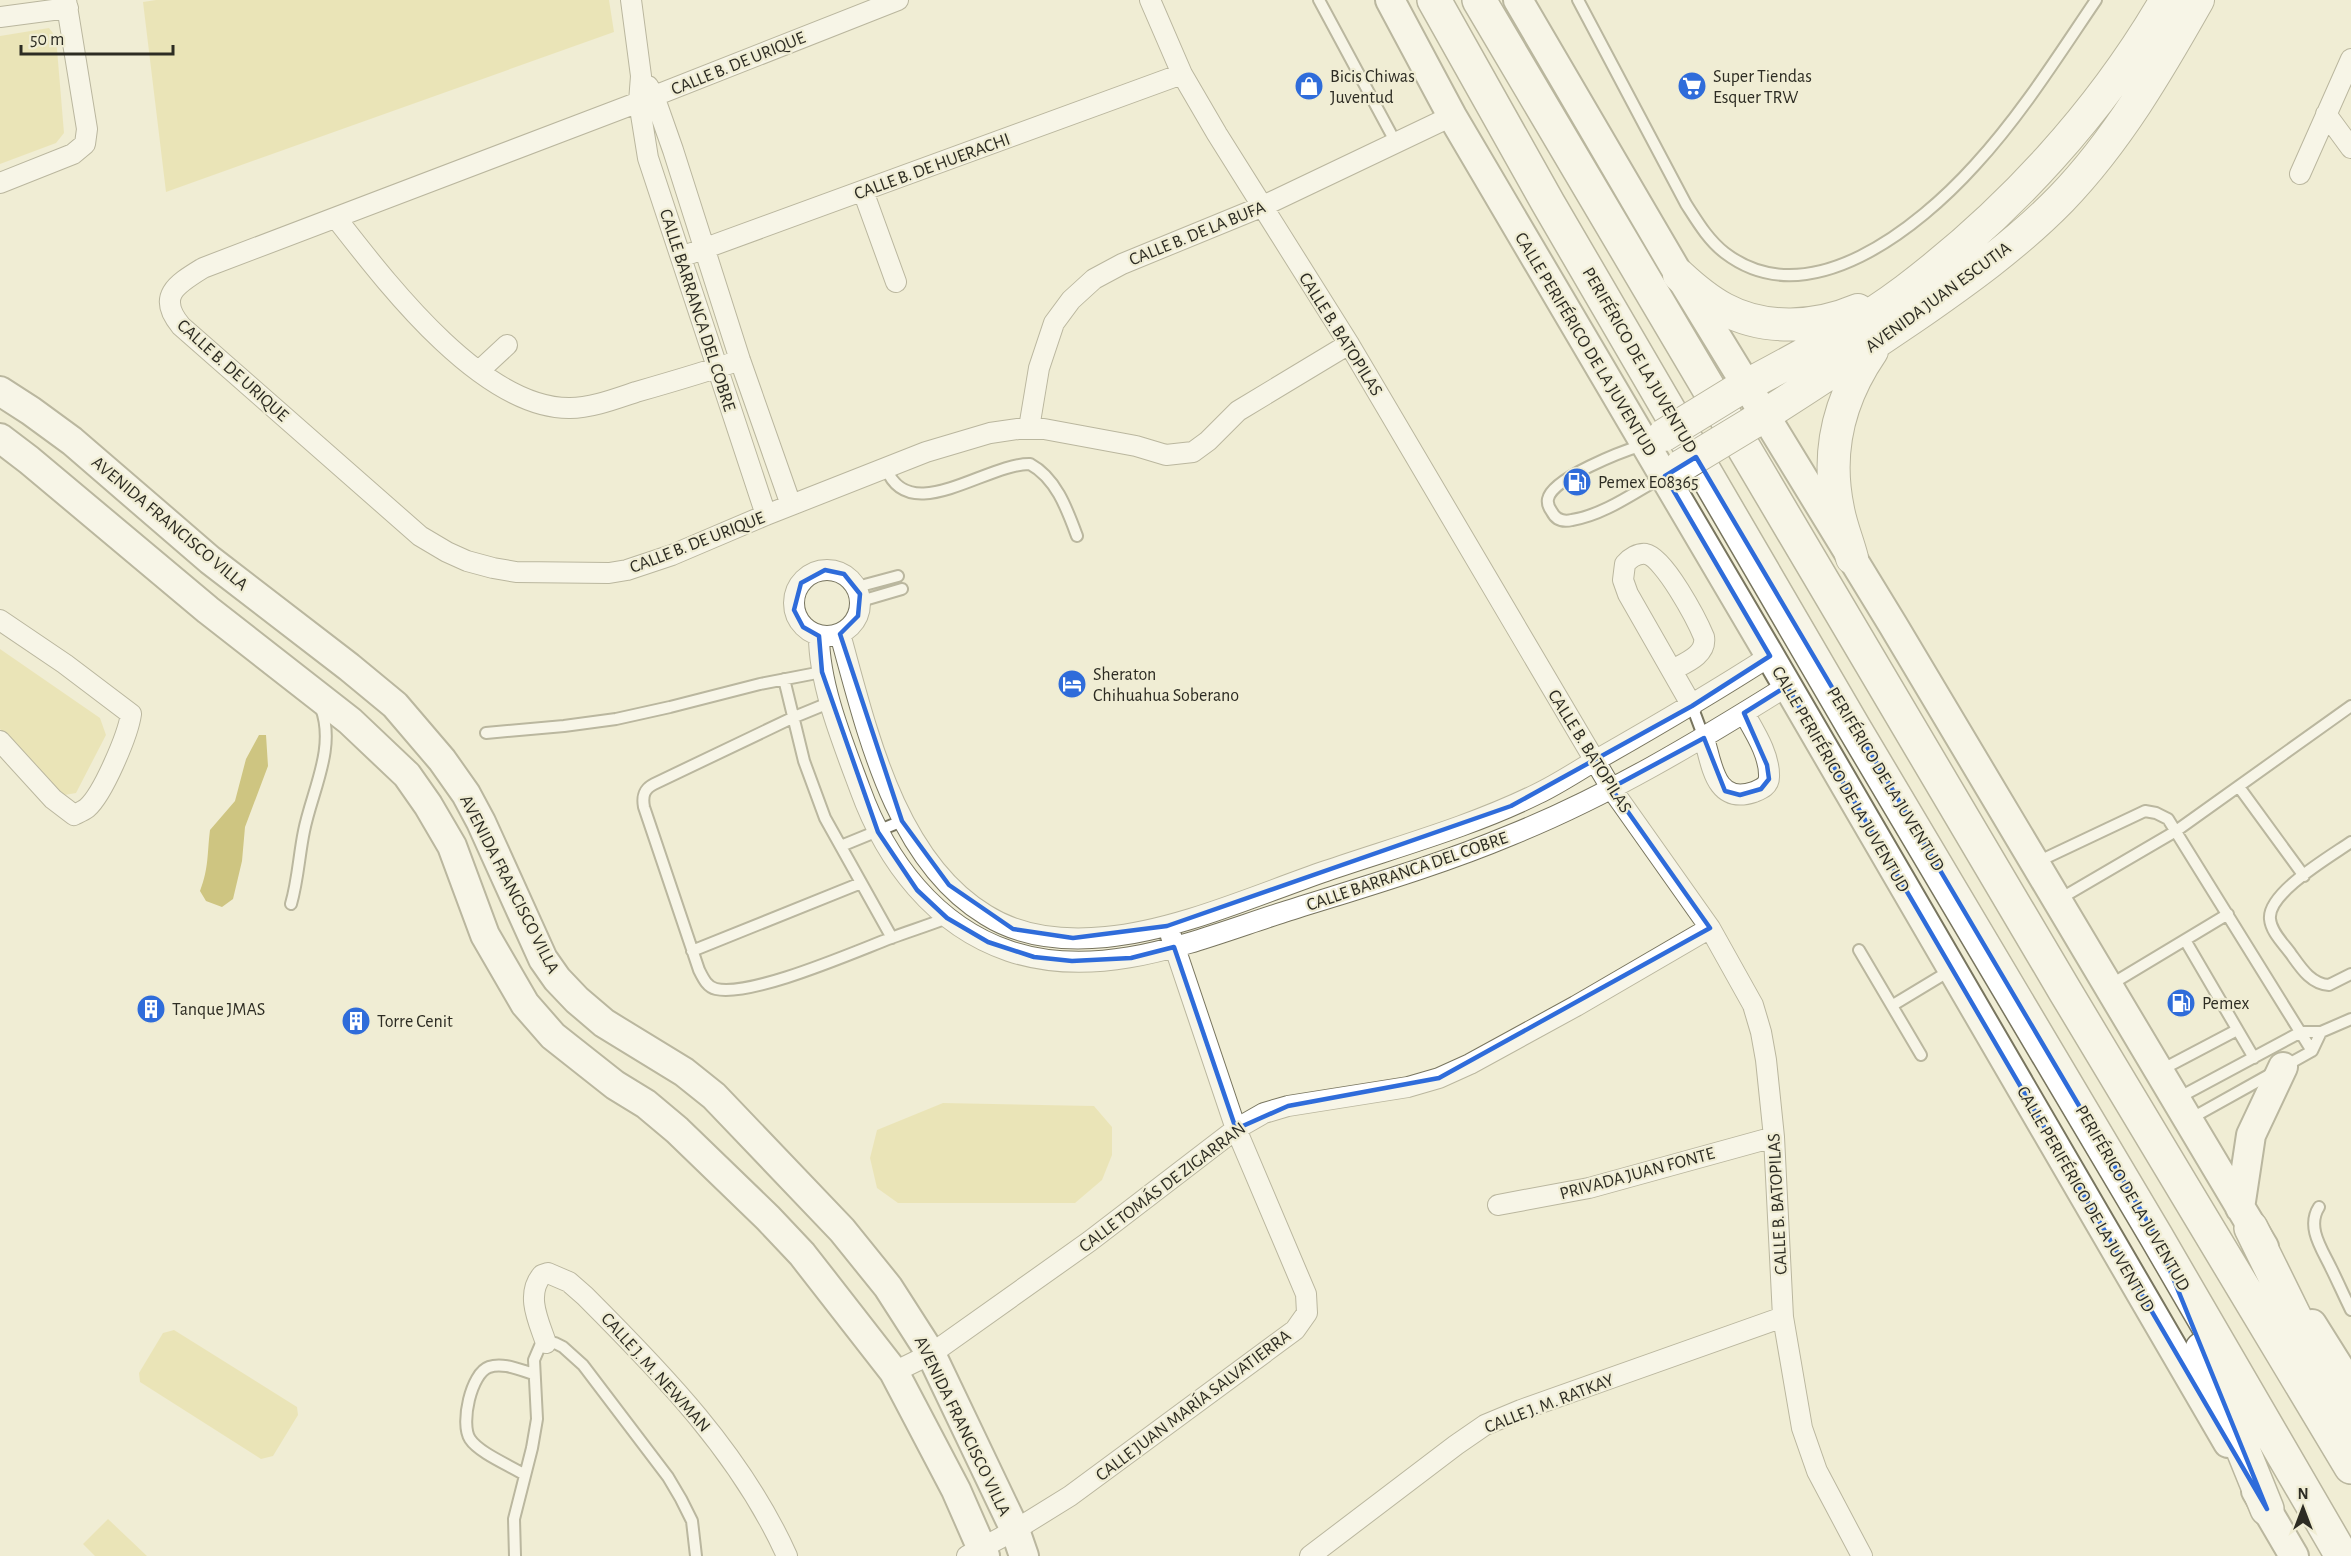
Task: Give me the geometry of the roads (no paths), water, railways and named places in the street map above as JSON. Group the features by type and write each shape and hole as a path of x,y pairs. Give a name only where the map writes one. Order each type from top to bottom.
{"highway":[{"name":"PERIFÉRICO DE LA JUVENTUD","path":"1434,0 1554,213 1859,736 2156,1236 2342,1556"},
{"path":"1479,0 2065,991 2351,1467"},
{"path":"2246,1218 2351,1431"},
{"path":"2156,1236 2267,1509"}],"main road":[{"name":"CALLE PERIFÉRICO DE LA JUVENTUD","path":"1390,0 1452,116 1655,440 1787,686 2294,1556"},
{"path":"1518,0 1679,275 1741,389 1852,558 2058,900 2158,1072 2351,1386"},
{"name":"AVENIDA JUAN ESCUTIA","path":"1655,440 1834,338 1906,290 1988,221 2028,182 2059,147 2126,65 2166,0"},
{"name":"AVENIDA JUAN ESCUTIA","path":"1673,471 1879,341 1983,268 2061,198 2084,172 2140,96 2198,0"},
{"path":"2059,147 2084,172"},
{"path":"1679,275 1704,297 1724,309 1748,319 1777,324 1818,322 1842,317 1906,290"},
{"path":"1852,558 1838,510 1834,483 1834,453 1837,431 1849,389 1879,341"},
{"name":"AVENIDA FRANCISCO VILLA","path":"0,391 72,441 210,561 395,705 429,744 466,794 543,959 557,979 604,1023 684,1072 714,1096 842,1230 888,1287 931,1354 1020,1543"},
{"name":"AVENIDA FRANCISCO VILLA","path":"0,438 208,610 316,693 374,742 407,775 452,846 485,935 512,984 532,1012 552,1036 615,1084 646,1104 677,1130 802,1254 894,1372 951,1480 978,1553"},
{"path":"2246,1218 2244,1168 2251,1135 2283,1067"}],"street":[{"path":"631,0 641,76 647,99"},
{"name":"CALLE B. DE URIQUE","path":"898,0 647,99 203,268 181,281 168,299 170,309 181,326 420,536 467,561 516,572 609,573 627,570 672,555 926,452 990,433 1029,428 1136,446 1166,455 1193,452 1208,441 1238,411 1349,344"},
{"name":"CALLE B. BATOPILAS","path":"1150,0 1182,74 1261,207 1349,344 1611,788 1710,928 1753,1005 1761,1032 1774,1137 1783,1317 1802,1428 1817,1471 1862,1556"},
{"path":"0,17 67,4 87,129 85,144 73,154 0,183"},
{"path":"2300,174 2351,59"},
{"name":"CALLE B. DE HUERACHI","path":"681,257 1182,74"},
{"name":"CALLE BARRANCA DEL COBRE","path":"647,99 705,248 740,360 791,505"},
{"name":"CALLE BARRANCA DEL COBRE","path":"647,99 648,158 766,515"},
{"path":"2326,114 2351,148"},
{"name":"CALLE B. DE LA BUFA","path":"1029,428 1039,368 1054,323 1071,300 1094,279 1122,264 1261,207 1452,116"},
{"path":"863,191 896,282"},
{"path":"336,218 391,288 433,332 505,391 531,403 552,408 572,409 611,400 740,360"},
{"path":"479,371 507,345"},
{"path":"1672,670 1700,653 1705,642 1704,637 1681,594 1659,562 1646,554 1638,555 1625,564 1623,580 1628,594 1692,706"},
{"path":"825,570 844,574 859,594 858,616 855,623 840,634 830,637 819,636 803,627 794,610 796,591 807,576 825,570"},
{"path":"0,620 131,714 124,742 94,799 87,808 74,815 53,799 0,741"},
{"name":"CALLE BARRANCA DEL COBRE","path":"840,634 859,704 902,821 916,846 966,901 986,915 1013,929 1038,935 1073,938 1104,937 1167,926 1450,829 1534,795 1692,706 1770,656"},
{"name":"CALLE BARRANCA DEL COBRE","path":"819,636 822,672 841,737 878,832 917,890 947,918 988,942 1034,957 1072,962 1101,962 1131,958 1174,947 1461,856 1515,834 1611,788 1704,738 1787,686"},
{"path":"1704,738 1715,772 1725,791 1734,796 1766,786 1769,779 1763,751 1744,713"},
{"path":"1450,829 1461,856"},
{"name":"CALLE JUAN MARÍA SALVATIERRA","path":"978,1553 1020,1543 1070,1496 1295,1330 1307,1313 1306,1294 1236,1129 1167,926"},
{"name":"CALLE TOMÁS DE ZIGARRAN","path":"894,1372 931,1354 1090,1241 1236,1129 1264,1113 1288,1106 1408,1087 1439,1078 1470,1064 1576,1006 1710,928"},
{"path":"1034,957 1038,935"},
{"name":"PRIVADA JUAN FONTE","path":"1498,1205 1589,1188 1774,1137"},
{"name":"CALLE J. M. NEWMAN","path":"546,1343 534,1305 534,1290 542,1275 548,1273 568,1282 585,1296 687,1402 727,1454 756,1497 787,1556"},
{"name":"CALLE J. M. RATKAY","path":"1310,1556 1485,1425 1521,1410 1783,1317"}],"lane":[{"path":"1319,0 1396,143"},
{"path":"1578,0 1686,204 1706,234 1724,252 1742,264 1771,273 1794,276 1827,269 1864,255 1893,237 1946,195 1976,165 2004,129 2096,0"},
{"path":"1655,440 1609,456 1557,486 1547,502 1555,518 1562,520 1586,516 1673,471"},
{"path":"886,468 896,487 905,492 917,494 934,493 957,487 1007,466 1029,464 1047,476 1077,536"},
{"path":"859,594 898,576"},
{"path":"859,594 902,589"},
{"path":"486,733 616,719 822,672"},
{"path":"784,679 792,718 825,818 892,938"},
{"path":"291,904 304,830 323,758 325,718 316,693"},
{"path":"831,702 792,718 649,787 643,795 644,807 699,970 711,987 732,989 753,986 815,967 947,918"},
{"path":"1692,706 1704,738"},
{"path":"2058,900 2176,831 2351,706"},
{"path":"2239,787 2304,876"},
{"path":"2034,863 2145,811 2169,819 2312,1051"},
{"path":"841,846 902,821"},
{"path":"2351,842 2283,892 2272,904 2270,920 2272,928 2313,980 2329,985 2351,974"},
{"path":"692,951 861,883"},
{"path":"2108,986 2228,914"},
{"path":"2185,940 2254,1058"},
{"path":"1859,950 1921,1055"},
{"path":"1893,1005 1952,970"},
{"path":"2181,1110 2254,1058 2301,1032 2321,1032 2351,1019"},
{"path":"2158,1072 2237,1030"},
{"path":"2181,1110 2283,1067 2312,1051 2321,1032"},
{"path":"2319,1207 2313,1222 2320,1249 2351,1310"},
{"path":"515,1556 514,1519 537,1419 534,1374 536,1353 540,1346 555,1343 564,1347 583,1365 668,1478 692,1521 696,1556"},
{"path":"525,1475 489,1454 470,1439 466,1431 467,1408 475,1382 483,1370 499,1365 534,1374"}],"place":[{"name":"Bicis Chiwas Juventud","path":"1309,86"},
{"name":"Super Tiendas Esquer TRW","path":"1692,86"},
{"name":"Pemex E08365","path":"1577,482"},
{"name":"Sheraton Chihuahua Soberano","path":"1072,684"},
{"name":"Pemex","path":"2181,1003"},
{"name":"Tanque JMAS","path":"151,1009"},
{"name":"Torre Cenit","path":"356,1021"}]}
